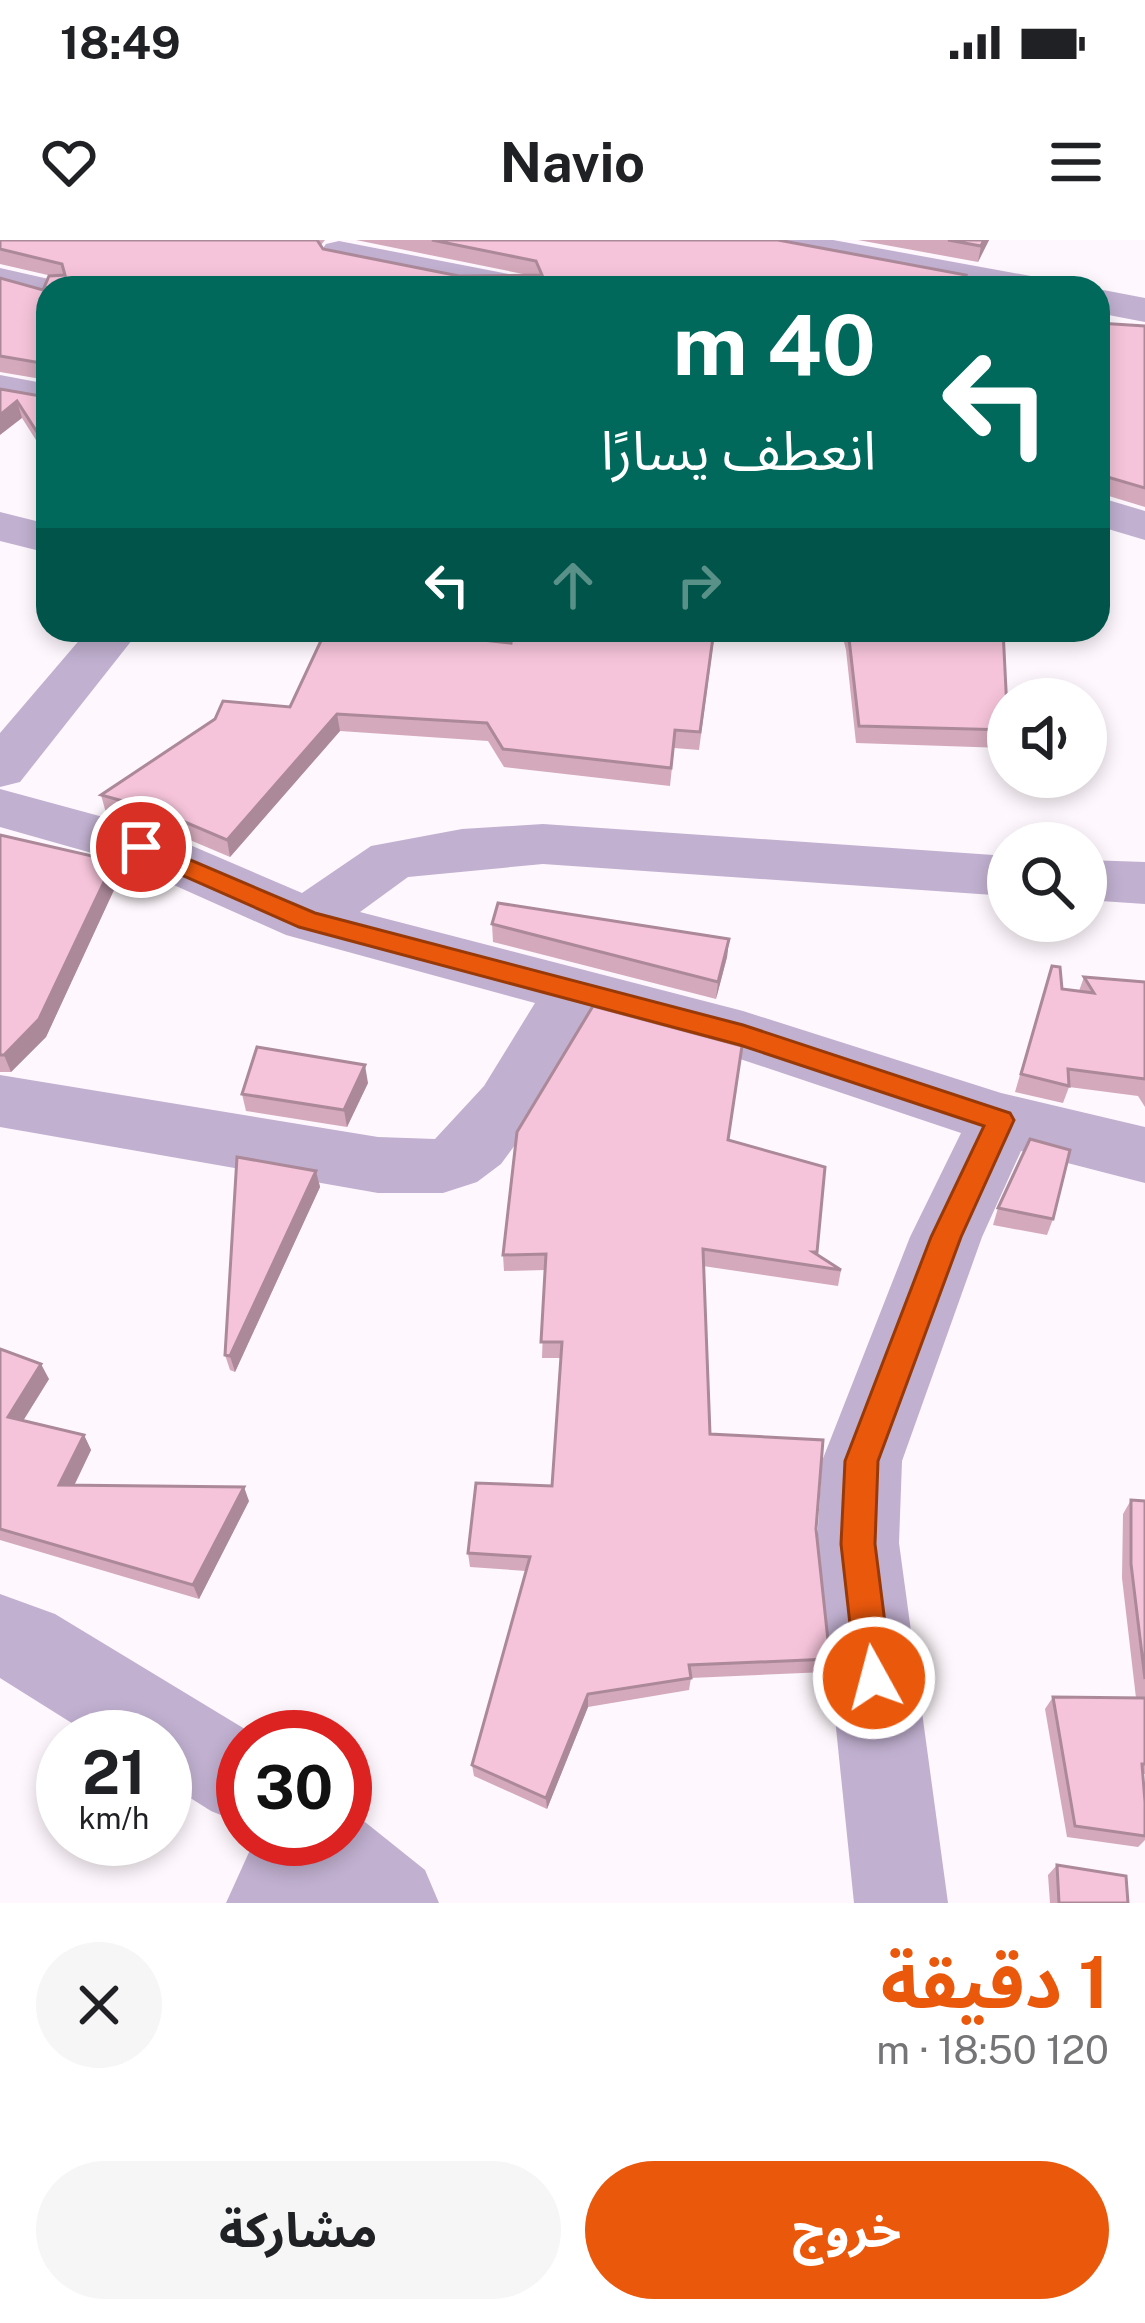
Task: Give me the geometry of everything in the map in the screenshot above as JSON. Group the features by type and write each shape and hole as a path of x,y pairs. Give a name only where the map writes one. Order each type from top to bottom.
{"street":[{"path":"299,240 468,276"},
{"path":"772,240 978,276"},
{"path":"327,276 342,246"},
{"path":"0,280 36,288"},
{"path":"1110,303 1145,310"},
{"path":"0,388 36,395"},
{"path":"1110,515 1145,526"},
{"path":"0,526 36,536"},
{"path":"0,769 105,642"},
{"path":"0,808 141,847 308,920 743,1035 1000,1120 1145,1155"},
{"path":"308,920 392,860 462,849 542,844 987,875"},
{"path":"1107,881 1145,883"},
{"path":"0,1101 378,1165 426,1168 459,1160 484,1137 574,992"},
{"path":"901,1903 858,1544 862,1461 946,1237 1000,1120"},
{"path":"0,1636 25,1644 216,1762"},
{"path":"273,1903 294,1866"},
{"path":"344,1866 392,1903"}],"building":[{"path":"0,240 317,240 323,249 459,276 49,276 65,275 62,264 0,249"},
{"path":"432,240 778,240 966,275 459,276 542,275 536,261"},
{"path":"948,240 984,240 981,246"},
{"path":"0,278 36,288 36,362 0,356"},
{"path":"1110,324 1145,326 1145,488 1110,478"},
{"path":"0,389 36,395 36,430 17,401 0,415"},
{"path":"320,642 712,642 700,732 675,730 671,768 503,749 487,723 337,714 227,840 159,811 101,795 215,719 223,701 290,707"},
{"path":"849,642 1004,642 1005,678 987,678 987,729 859,726"},
{"path":"0,835 114,861 39,1019 4,1055 0,1055"},
{"path":"498,903 729,939 718,982 492,924"},
{"path":"1052,966 1060,967 1062,989 1094,993 1084,977 1145,982 1145,1079 1068,1069 1069,1086 1021,1074"},
{"path":"593,1006 742,1046 728,1140 825,1167 817,1252 813,1252 841,1270 703,1249 710,1434 823,1440 816,1529 830,1659 689,1665 691,1678 588,1694 546,1798 472,1765 530,1557 468,1553 476,1483 552,1486 562,1342 541,1342 546,1254 503,1255 517,1132"},
{"path":"257,1047 365,1065 344,1110 242,1094"},
{"path":"1030,1139 1070,1150 1053,1219 998,1208"},
{"path":"237,1157 316,1171 230,1356 225,1355"},
{"path":"0,1349 41,1364 8,1417 84,1435 59,1485 244,1487 193,1585 0,1529"},
{"path":"1131,1500 1145,1501 1145,1679 1131,1564"},
{"path":"1053,1697 1145,1698 1145,1836 1075,1826"},
{"path":"1057,1865 1126,1876 1128,1903 1059,1903"}],"route":[{"path":"141,847 308,920 743,1035 1000,1120 946,1237 862,1461 858,1544 874,1678"}]}
